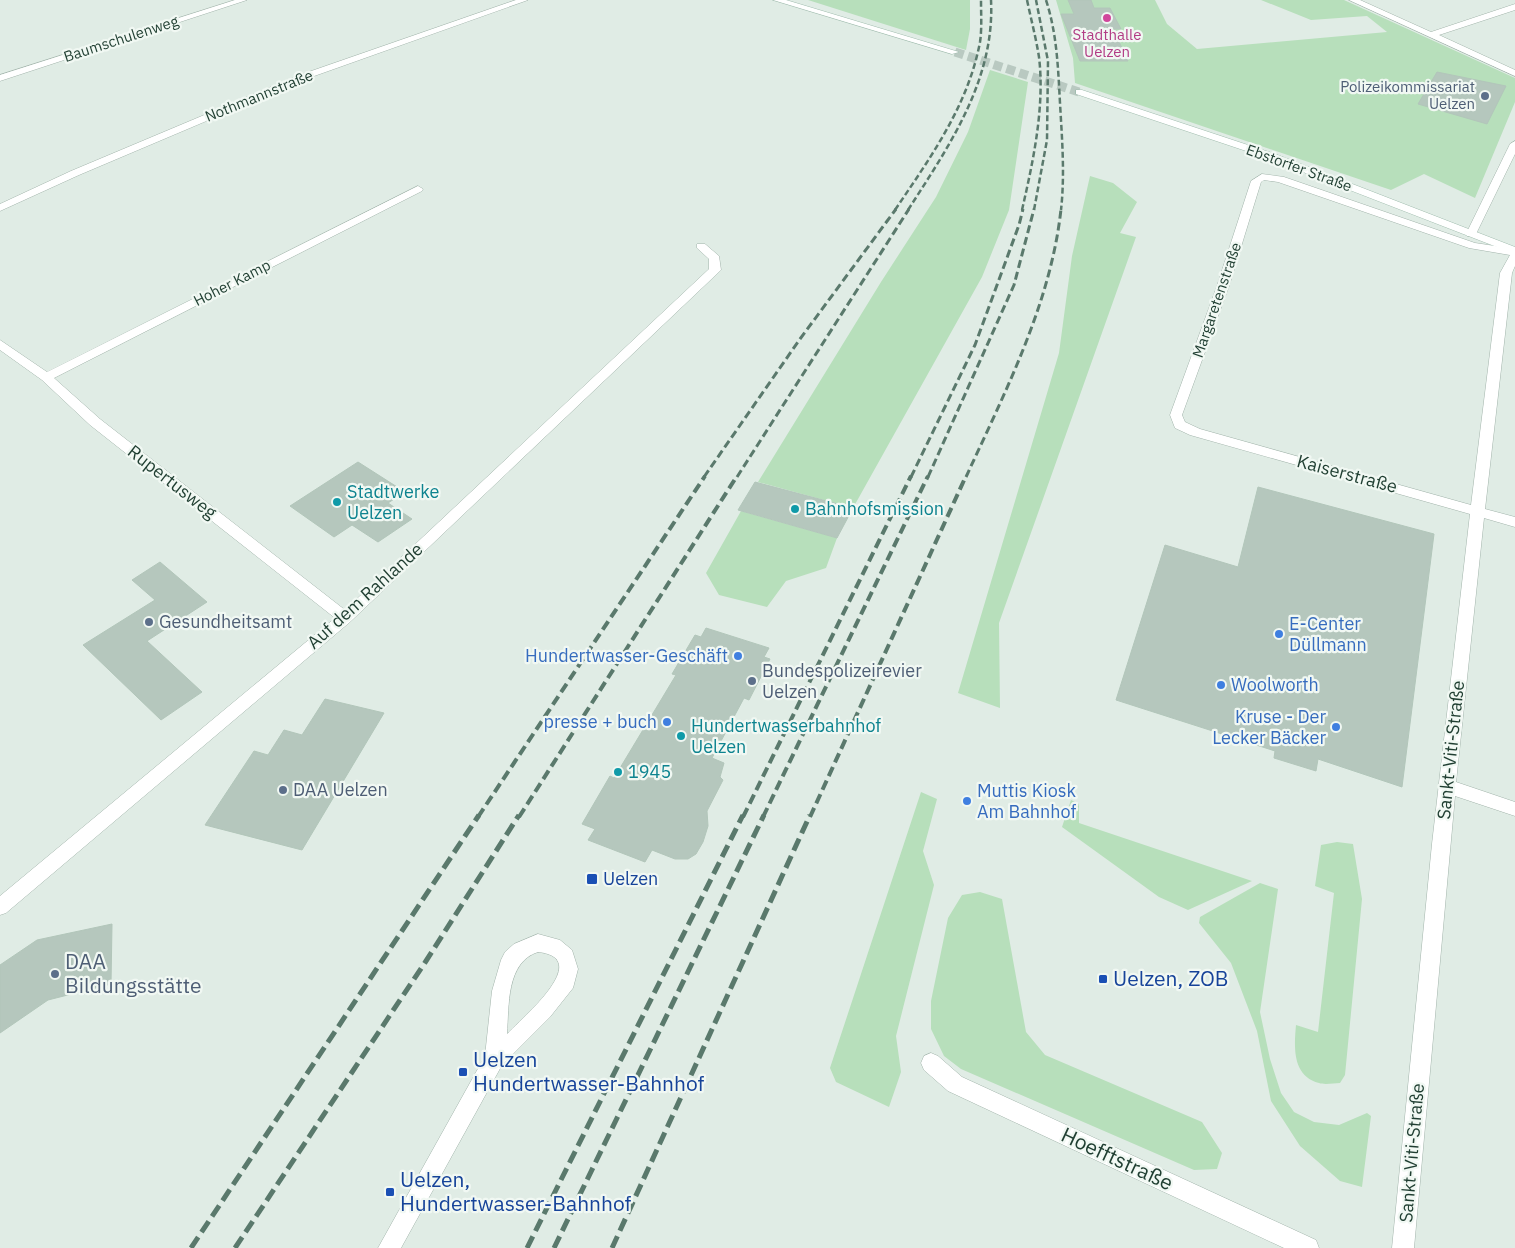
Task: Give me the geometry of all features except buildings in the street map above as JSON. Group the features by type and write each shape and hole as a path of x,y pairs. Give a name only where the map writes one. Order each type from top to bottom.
{"street":[{"name":"Baumschulenweg","path":"0,78 243,0"},
{"name":"Nothmannstraße","path":"0,208 93,165 300,78 524,0"},
{"path":"777,0 954,52"},
{"path":"1353,0 1515,72"},
{"path":"1509,0 1515,2"},
{"path":"1431,35 1515,7"},
{"name":"Ebstorfer Straße","path":"1079,92 1271,156 1515,251"},
{"path":"1471,234 1515,144"},
{"name":"Ebstorfer Straße","path":"1262,177 1280,179 1473,246 1515,251"},
{"name":"Margaretenstraße","path":"1180,425 1176,415 1223,286 1256,181 1262,177"},
{"name":"Hoher Kamp","path":"46,377 418,189"},
{"name":"Auf dem Rahlande","path":"0,907 345,618 716,270 715,258 701,246"},
{"name":"Sankt-Viti-Straße","path":"1403,1248 1448,786 1496,342 1506,273 1515,255"},
{"name":"Rupertusweg","path":"0,344 46,377 95,422 345,618"},
{"name":"Kaiserstraße","path":"1180,425 1194,432 1515,522"},
{"path":"1448,786 1515,809"},
{"path":"389,1248 495,1058 540,1013 566,982 568,966 563,952 558,948 546,944 532,945 523,948 510,960 499,1012 495,1058"},
{"name":"Hoefftstraße","path":"931,1063 954,1084 1308,1248"}],"green space":[{"path":"808,0 970,0 970,29 966,50"},
{"path":"1056,0 1155,0 1167,24 1197,49 1387,32 1367,16 1311,20 1261,0 1344,0 1515,78 1515,102 1475,198 1424,174 1391,190 1075,83 1073,58"},
{"path":"990,70 1028,82 1009,210 982,277 853,508 758,482 881,282 936,197 968,132"},
{"path":"1090,176 1113,183 1137,202 1120,233 1136,237 999,623 1000,708 958,693 1059,353 1072,256"},
{"path":"741,511 837,538 826,568 786,581 767,607 719,595 706,573"},
{"path":"921,792 937,799 923,851 934,885 896,1036 901,1072 889,1107 836,1082 830,1068"},
{"path":"1071,800 1079,804 1079,823 1252,881 1188,910 1159,897 1062,827"},
{"path":"1337,842 1353,844 1362,899 1345,1075 1340,1083 1324,1084 1310,1079 1299,1067 1295,1051 1295,1034 1296,1025 1318,1032 1334,893 1315,886 1321,845"},
{"path":"1260,883 1278,889 1260,1012 1270,1059 1281,1093 1294,1112 1314,1122 1339,1125 1367,1113 1371,1116 1362,1187 1340,1181 1300,1146 1271,1101 1257,1031 1231,963 1199,923 1200,917"},
{"path":"980,892 1002,899 1026,1032 1045,1055 1202,1122 1222,1153 1217,1169 1194,1170 961,1069 944,1056 931,1029 931,1001 948,918 962,895"}],"tunnel":[{"path":"955,52 1079,92"}],"railway":[{"path":"895,210 934,151 967,88 980,42 981,0"},
{"path":"908,210 953,137 977,85 985,58 990,29 991,0"},
{"path":"1022,210 1034,154 1040,95 1039,57 1027,0"},
{"path":"1034,210 1047,140 1048,61 1036,0"},
{"path":"1046,0 1053,25 1058,64 1063,156 1061,210"},
{"path":"704,477 800,339 896,209"},
{"path":"737,477 909,209"},
{"path":"911,477 975,345 1019,225 1023,209"},
{"path":"928,477 1014,285 1034,209"},
{"path":"966,477 1011,380 1037,313 1056,244 1061,209"},
{"path":"478,817 705,476"},
{"path":"519,817 737,476"},
{"path":"743,817 911,476"},
{"path":"763,817 928,476"},
{"path":"810,817 966,476"},
{"path":"191,1248 479,815"},
{"path":"235,1248 426,961 519,815"},
{"path":"527,1248 743,815"},
{"path":"554,1248 764,815"},
{"path":"612,1248 810,815"}],"place":[{"name":"Stadthalle Uelzen","path":"1107,18"},
{"name":"Polizeikommissariat Uelzen","path":"1485,96"},
{"name":"Stadtwerke Uelzen","path":"337,502"},
{"name":"Bahnhofsmission","path":"795,509"},
{"name":"Gesundheitsamt","path":"149,622"},
{"name":"E-Center Düllmann","path":"1279,634"},
{"name":"Hundertwasser-Geschäft","path":"738,656"},
{"name":"Bundespolizeirevier Uelzen","path":"752,681"},
{"name":"Woolworth","path":"1221,685"},
{"name":"presse + buch","path":"667,722"},
{"name":"Kruse - Der Lecker Bäcker","path":"1336,727"},
{"name":"Hundertwasserbahnhof Uelzen","path":"681,736"},
{"name":"1945","path":"618,772"},
{"name":"DAA Uelzen","path":"283,790"},
{"name":"Muttis Kiosk Am Bahnhof","path":"967,801"},
{"name":"Uelzen","path":"592,879"},
{"name":"DAA Bildungsstätte","path":"55,974"},
{"name":"Uelzen, ZOB","path":"1103,979"},
{"name":"Uelzen Hundertwasser-Bahnhof","path":"463,1072"},
{"name":"Uelzen, Hundertwasser-Bahnhof","path":"390,1192"}]}
